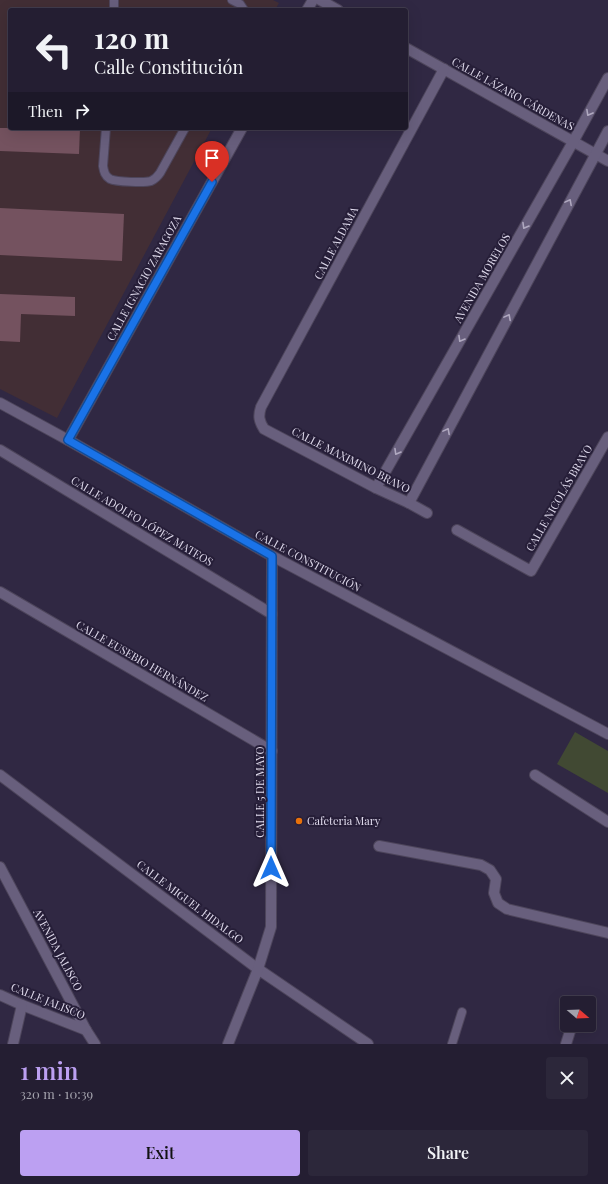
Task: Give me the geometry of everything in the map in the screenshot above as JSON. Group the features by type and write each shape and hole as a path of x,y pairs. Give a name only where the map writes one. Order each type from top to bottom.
{"street":[{"path":"320,0 334,8"},
{"name":"CALLE LÁZARO CÁRDENAS","path":"408,49 608,161"},
{"name":"CALLE ALDAMA","path":"264,429 260,424 258,415 261,407 444,69"},
{"name":"AVENIDA MORELOS","path":"376,488 608,78"},
{"name":"CALLE IGNACIO ZARAGOZA","path":"68,440 241,130"},
{"path":"409,503 608,131"},
{"name":"CALLE CONSTITUCIÓN","path":"0,403 272,556 608,734"},
{"name":"CALLE MAXIMINO BRAVO","path":"264,429 427,513"},
{"name":"CALLE NICOLÁS BRAVO","path":"457,530 532,571 608,437"},
{"name":"CALLE ADOLFO LÓPEZ MATEOS","path":"0,450 272,614"},
{"name":"CALLE 5 DE MAYO","path":"228,1044 258,969 271,927 272,556"},
{"name":"CALLE EUSEBIO HERNÁNDEZ","path":"0,592 272,750"},
{"name":"CALLE MIGUEL HIDALGO","path":"0,775 258,969 368,1044"},
{"path":"535,775 608,822"},
{"path":"379,846 480,865 490,870 496,879 494,893 498,903 507,909 608,933"},
{"name":"AVENIDA JALISCO","path":"0,867 86,1030 95,1044"},
{"name":"CALLE JALISCO","path":"0,995 86,1030"},
{"path":"12,1044 22,1005"},
{"path":"566,1044 570,1032"}],"lane":[{"path":"232,0 240,4 243,8"},
{"path":"106,130 103,166 104,172 107,176 113,181 149,182 160,173 184,130"},
{"path":"452,1044 462,1012"}],"shaded area":[{"path":"0,0 273,0 279,3 276,8 8,8 8,130 211,130 57,418 0,389"}],"green space":[{"path":"575,732 608,751 608,793 557,764"}],"building":[{"path":"0,128 8,128 8,130 80,130 79,154 0,151"},
{"path":"0,208 124,214 122,261 0,255"},
{"path":"0,294 75,297 75,316 21,314 20,342 0,341"}],"place":[{"name":"Cafeteria Mary","path":"299,821"}],"route":[{"path":"212,182 68,440 272,556 271,868"}]}
